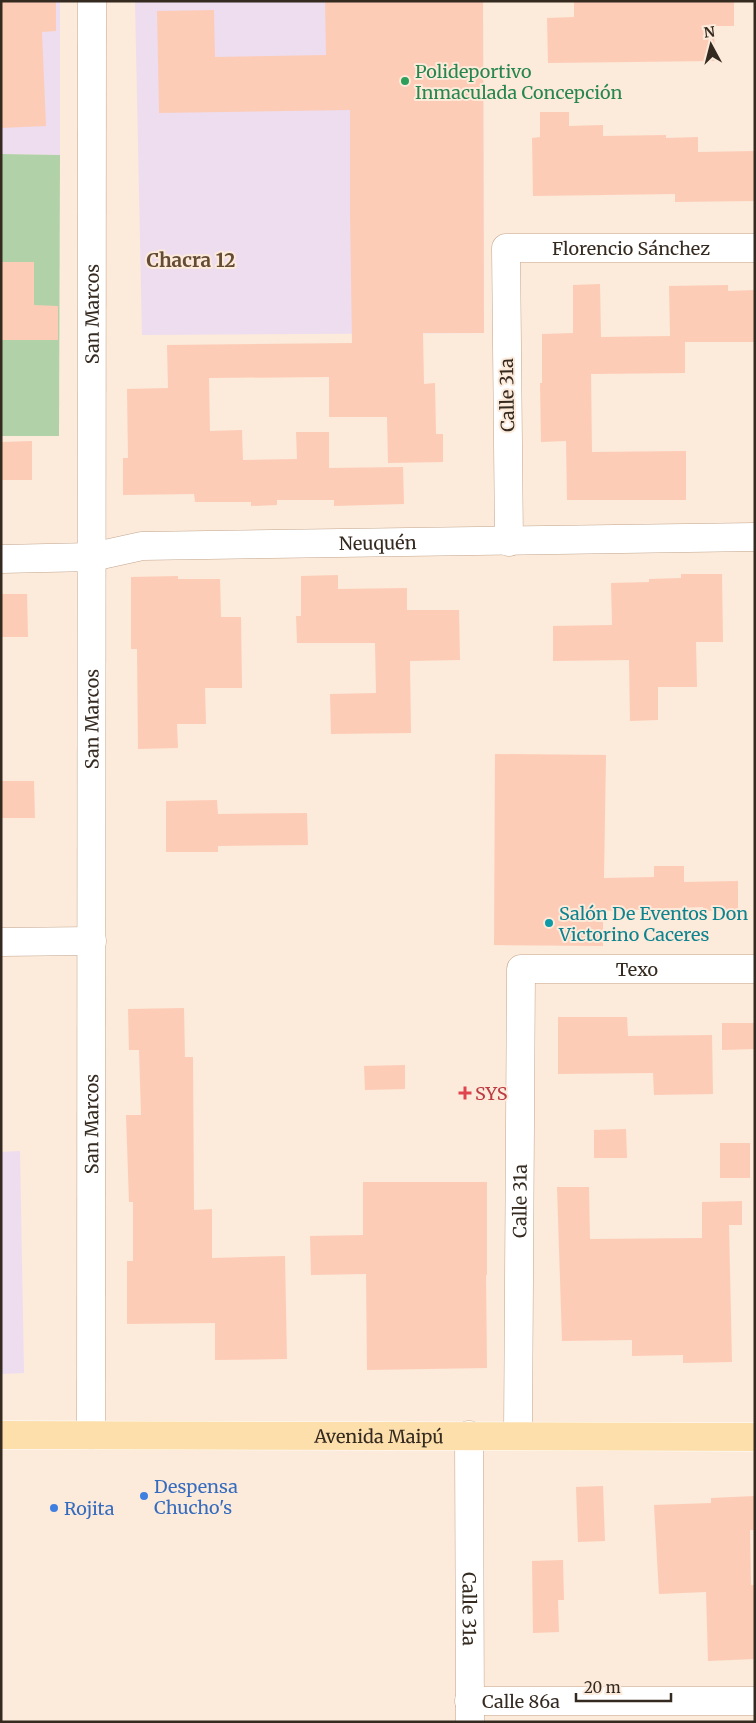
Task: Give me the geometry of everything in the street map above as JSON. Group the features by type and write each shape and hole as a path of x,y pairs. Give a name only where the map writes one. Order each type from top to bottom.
{"main road":[{"name":"Avenida Maipú","path":"1,1435 755,1436"}],"street":[{"name":"San Marcos","path":"91,1435 92,1"},
{"name":"Florencio Sánchez","path":"506,248 755,248"},
{"name":"Calle 31a","path":"506,248 509,542"},
{"name":"Neuquén","path":"1,559 92,557 142,546 755,537"},
{"path":"1,942 92,941"},
{"name":"Texo","path":"521,969 755,968"},
{"name":"Calle 31a","path":"518,1435 521,969"},
{"name":"Calle 31a","path":"469,1435 469,1711"},
{"name":"Calle 86a","path":"469,1711 755,1701"}],"shaded area":[{"path":"1,1 60,1 60,155 1,154"},
{"path":"135,1 483,1 484,333 142,335"},
{"path":"20,1151 24,1373 1,1374 1,1152"}],"green space":[{"path":"1,154 60,155 59,436 1,436"}],"building":[{"path":"1,1 56,1 56,31 42,32 46,126 1,128"},
{"path":"325,1 483,1 484,333 423,333 424,384 435,383 436,434 443,434 443,462 388,463 387,417 329,417 329,377 209,378 210,431 242,430 243,460 297,459 296,432 329,432 329,468 403,467 404,504 334,506 334,500 277,500 277,505 251,506 251,502 195,502 194,494 123,495 123,458 128,458 127,389 168,388 167,345 352,343 350,110 159,113 157,11 214,10 215,57 326,55"},
{"path":"574,1 734,1 734,26 714,26 715,61 548,63 547,18 574,17"},
{"path":"540,112 569,112 569,126 603,125 603,136 666,135 666,138 698,137 698,152 755,151 755,201 675,202 675,194 533,196 532,138 540,137"},
{"path":"1,262 34,262 34,305 58,306 58,340 1,340"},
{"path":"600,284 601,337 670,336 669,286 728,285 728,291 755,290 755,342 685,342 685,373 591,374 592,452 686,451 686,500 567,500 566,441 541,442 540,383 542,383 542,334 573,333 573,285"},
{"path":"32,441 32,480 1,480 1,442"},
{"path":"681,574 722,574 723,642 696,642 697,687 658,687 658,720 630,721 629,660 553,661 553,626 612,625 611,583 649,582 649,579 681,578"},
{"path":"338,575 338,589 407,588 407,610 459,610 460,660 410,661 411,733 331,734 330,694 376,693 375,643 297,643 296,616 301,616 301,576"},
{"path":"178,576 178,579 220,579 221,617 241,617 242,688 205,688 206,724 177,724 178,748 138,749 137,649 131,649 131,577"},
{"path":"1,594 27,594 28,637 1,637"},
{"path":"495,754 606,755 604,878 654,877 654,866 684,866 684,882 738,881 738,910 703,911 703,907 603,911 603,946 494,945"},
{"path":"1,781 34,781 35,818 1,818"},
{"path":"217,800 218,814 307,813 308,845 218,846 218,852 166,852 166,801"},
{"path":"184,1008 185,1057 193,1057 194,1210 212,1209 212,1258 285,1256 287,1359 215,1360 215,1323 127,1324 127,1261 133,1261 133,1202 129,1202 126,1115 141,1115 139,1050 129,1050 128,1009"},
{"path":"558,1017 627,1017 628,1036 712,1035 713,1094 654,1095 653,1073 558,1074"},
{"path":"722,1023 755,1023 755,1049 722,1050"},
{"path":"405,1065 405,1089 365,1090 364,1066"},
{"path":"626,1129 627,1158 594,1158 594,1130"},
{"path":"720,1143 750,1143 750,1178 720,1178"},
{"path":"363,1182 487,1182 487,1368 367,1370 366,1274 311,1275 310,1236 363,1235"},
{"path":"557,1187 589,1187 590,1239 702,1238 702,1202 742,1201 742,1225 729,1225 732,1362 683,1363 683,1355 632,1356 632,1340 562,1341"},
{"path":"603,1486 605,1541 578,1542 576,1487"},
{"path":"755,1496 755,1530 750,1530 751,1585 755,1585 755,1659 708,1661 706,1592 659,1594 654,1505 711,1503 711,1498"},
{"path":"563,1560 564,1600 558,1600 559,1632 533,1633 532,1561"}],"place":[{"name":"Polideportivo Inmaculada Concepción","path":"405,81"},
{"name":"Salón De Eventos Don Victorino Caceres","path":"549,923"},
{"name":"SYS","path":"465,1093"},
{"name":"Despensa Chucho's","path":"144,1496"},
{"name":"Rojita","path":"54,1508"}],"district":[{"name":"Chacra 12","path":"191,260"}]}
